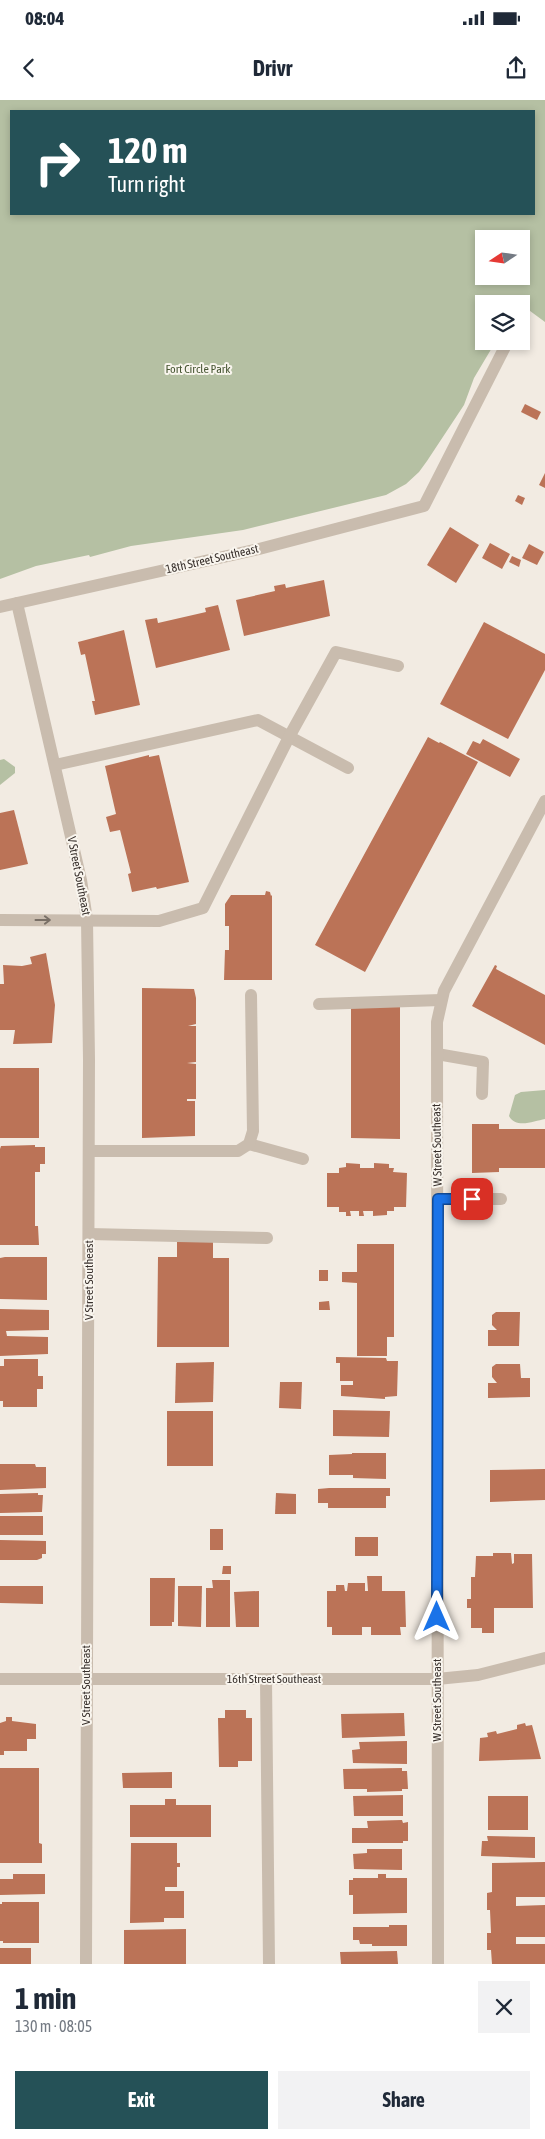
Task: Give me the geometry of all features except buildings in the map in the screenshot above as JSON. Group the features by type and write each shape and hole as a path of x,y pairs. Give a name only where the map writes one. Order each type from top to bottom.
{"street":[{"name":"18th Street Southeast","path":"0,607 259,548 424,506 503,350"},
{"name":"V Street Southeast","path":"17,603 56,765 81,880 87,920 89,1234 86,1964"},
{"path":"0,920 159,921 203,908 289,737 336,652 398,666"},
{"path":"56,765 258,720 348,768"},
{"name":"W Street Southeast","path":"438,1964 437,1022 441,1000 545,801"},
{"path":"89,1151 238,1151 249,1144 253,1131 251,995"},
{"path":"319,1004 441,1000"},
{"path":"437,1054 483,1062 482,1094"},
{"path":"249,1144 303,1159"},
{"path":"438,1199 501,1198"},
{"path":"89,1234 267,1238"},
{"name":"16th Street Southeast","path":"0,1679 438,1679 478,1675 545,1658"},
{"path":"266,1679 269,1964"}],"green space":[{"name":"Fort Circle Park","path":"0,100 545,100 545,322 530,311 530,295 475,295 475,350 491,350 474,378 464,405 419,472 406,484 386,495 243,530 131,546 90,557 89,555 36,566 0,579"},
{"path":"4,759 15,767 15,773 0,785 0,760"},
{"path":"545,1090 545,1119 526,1123 512,1120 509,1116 515,1095 521,1092"}],"route":[{"path":"437,1617 438,1199 472,1199"}]}
